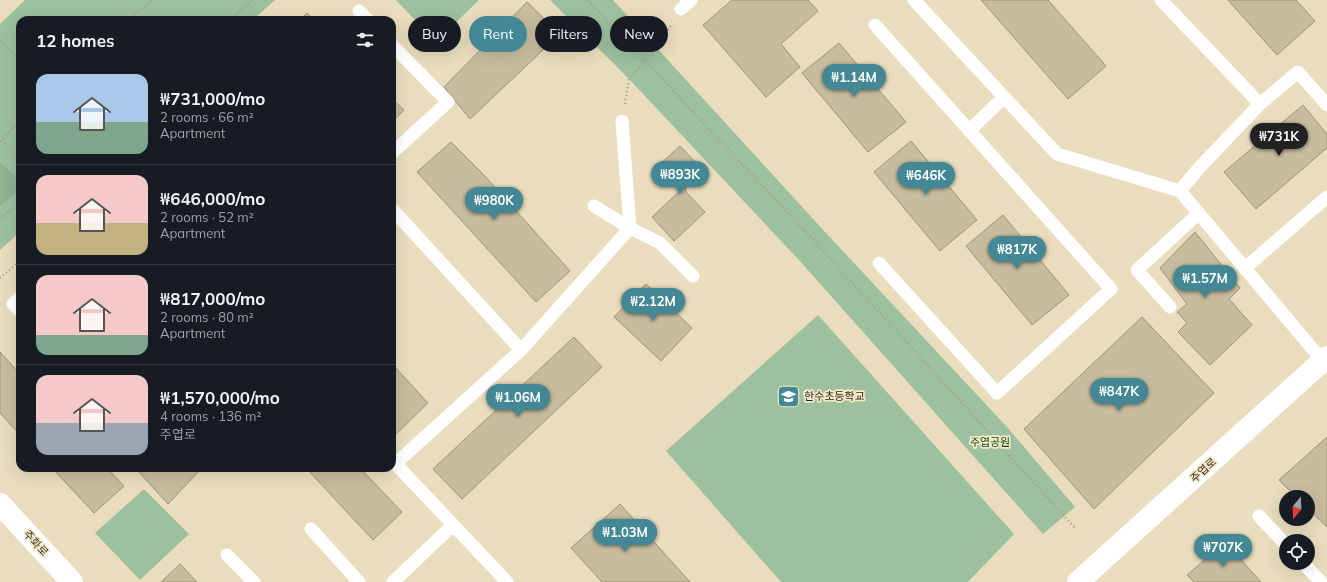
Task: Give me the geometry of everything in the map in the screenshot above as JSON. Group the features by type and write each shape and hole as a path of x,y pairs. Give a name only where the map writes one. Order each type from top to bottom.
{"street":[{"name":"주엽로","path":"1078,582 1326,361"},
{"name":"주화로","path":"0,504 72,582"}],"lane":[{"path":"914,0 1057,154 1180,191 1326,361"},
{"path":"1161,0 1260,104"},
{"path":"876,25 1111,289 997,393 880,264"},
{"path":"396,49 448,102 396,149"},
{"path":"1180,191 1199,168 1260,104 1298,72 1327,105"},
{"path":"970,130 1004,97"},
{"path":"396,459 521,350 630,228 622,121"},
{"path":"1245,268 1327,197"},
{"path":"594,206 630,228 660,243 692,276"},
{"path":"396,213 521,350"},
{"path":"1170,307 1137,270 1199,213"},
{"path":"396,465 507,582"},
{"path":"1259,516 1279,537"},
{"path":"392,582 453,525"},
{"path":"311,529 356,581"},
{"path":"227,555 254,582"},
{"path":"1309,570 1320,582"}],"path":[{"path":"133,16 151,0"},
{"path":"234,16 252,0"},
{"path":"588,0 819,246 1076,530"},
{"path":"622,121 629,79 657,47 686,5"},
{"path":"0,41 16,56"},
{"path":"16,125 1,140 16,156"},
{"path":"0,218 16,207"},
{"path":"0,278 16,264"}],"green space":[{"path":"25,0 275,0 257,16 16,16 16,236 0,250 0,24"},
{"path":"396,0 479,0 461,18 461,16 411,16"},
{"name":"주엽공원","path":"550,0 613,0 628,16 610,16 610,52 661,52 826,233 1007,427 1075,507 1043,534 798,259 602,52 602,16 566,16"},
{"path":"0,162 16,177 16,193 0,206"},
{"path":"818,315 1014,534 968,582 781,582 666,451"},
{"path":"144,489 189,534 140,580 95,533"}],"building":[{"path":"732,0 808,0 818,11 781,44 800,67 766,97 703,25"},
{"path":"981,0 1048,0 1106,66 1068,99"},
{"path":"1228,0 1296,0 1315,21 1277,55"},
{"path":"527,2 541,16 535,16 535,52 541,52 470,119 444,87 478,52 527,52 527,16 513,16"},
{"path":"839,43 906,122 868,152 802,73"},
{"path":"396,103 404,110 396,118"},
{"path":"1303,105 1327,134 1327,148 1256,209 1224,172"},
{"path":"911,141 977,220 940,251 874,172"},
{"path":"451,142 484,175 570,271 536,302 417,172"},
{"path":"680,146 703,170 685,187 686,192 705,212 674,241 652,217 682,189 659,165"},
{"path":"1003,215 1069,295 1032,325 966,246"},
{"path":"1195,232 1240,288 1229,299 1252,325 1210,365 1178,332 1187,323 1177,312 1187,304 1160,268"},
{"path":"646,284 692,328 661,361 614,317"},
{"path":"1142,317 1214,393 1094,509 1024,429"},
{"path":"574,337 602,367 462,499 433,469"},
{"path":"0,352 16,370 16,431 0,413"},
{"path":"396,368 428,403 396,434"},
{"path":"1327,437 1327,527 1315,516 1315,490 1289,490 1279,480"},
{"path":"56,472 111,472 124,486 94,513"},
{"path":"139,472 198,472 168,504"},
{"path":"310,472 364,472 402,512 373,540"},
{"path":"620,504 690,582 602,582 571,548"},
{"path":"1225,542 1261,582 1194,582 1187,575"},
{"path":"180,564 197,582 161,582"}],"place":[{"name":"한수초등학교","path":"789,396"}]}
